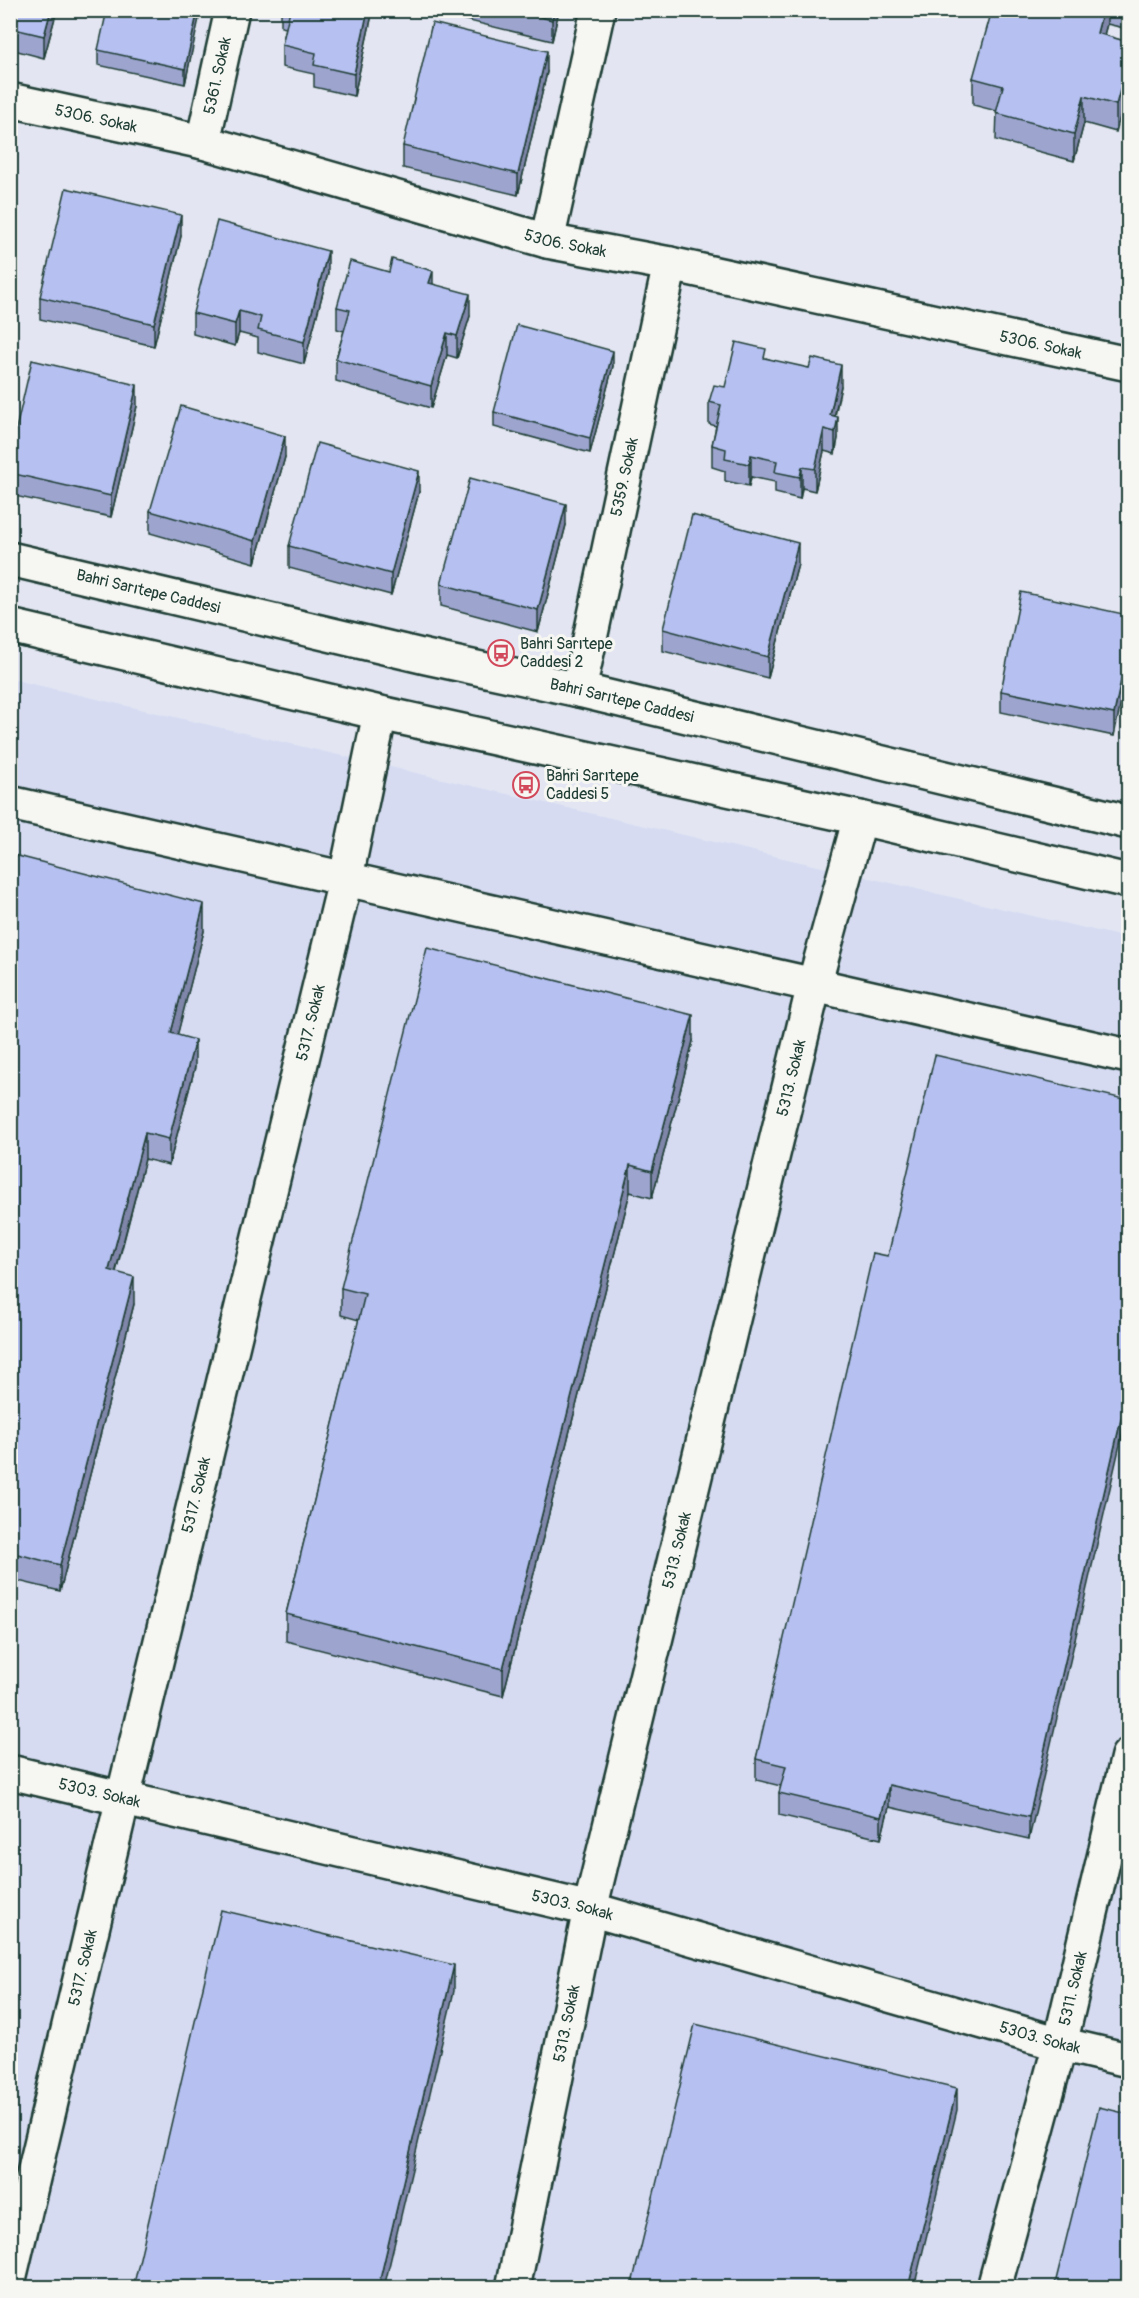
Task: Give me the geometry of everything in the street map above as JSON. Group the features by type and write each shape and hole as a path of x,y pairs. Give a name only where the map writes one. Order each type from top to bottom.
{"street":[{"name":"5361. Sokak","path":"203,142 232,10"},
{"path":"547,241 598,10"},
{"name":"5306. Sokak","path":"10,100 203,142 547,241 670,264 1128,364"},
{"name":"5359. Sokak","path":"579,690 670,264"},
{"name":"Bahri Sarıtepe Caddesi","path":"10,559 409,653 579,690 1128,822"},
{"path":"10,626 380,713 860,818 1128,881"},
{"name":"5317. Sokak","path":"10,2276 346,877 380,713"},
{"path":"10,803 346,877 1128,1056"},
{"name":"5313. Sokak","path":"513,2288 590,1909 814,985 860,818"},
{"name":"5311. Sokak","path":"994,2288 1060,2044 1128,1756"},
{"name":"5303. Sokak","path":"10,1772 590,1909 1060,2044 1128,2060"}],"shaded area":[{"path":"11,679 1128,938 1128,2287 11,2288"}],"building":[{"path":"10,10 51,10 44,36 10,28"},
{"path":"107,10 198,10 185,69 98,50"},
{"path":"290,10 368,10 354,74 314,65 316,53 282,45"},
{"path":"514,10 554,10 552,20"},
{"path":"992,10 1013,16 1015,10 1103,10 1097,33 1128,42 1128,60 1116,105 1084,96 1074,134 996,113 1003,86 973,78"},
{"path":"432,23 547,51 518,174 403,146"},
{"path":"66,188 181,215 154,324 40,297"},
{"path":"217,221 328,251 304,342 258,330 261,317 239,311 235,324 193,313"},
{"path":"392,259 433,271 429,283 470,294 457,336 447,333 431,386 336,359 350,310 337,307 350,261 389,272"},
{"path":"517,325 613,351 590,438 494,412"},
{"path":"736,342 766,349 764,358 809,368 812,358 841,365 830,415 838,417 835,432 824,429 815,469 802,467 800,477 775,472 777,461 751,455 749,464 725,459 726,449 712,445 721,405 709,402 714,385 725,387"},
{"path":"32,360 137,385 111,496 10,473 10,455"},
{"path":"181,406 285,436 255,541 150,511"},
{"path":"317,443 419,471 391,574 289,546"},
{"path":"470,478 566,504 538,610 441,584"},
{"path":"692,515 798,543 768,657 663,629"},
{"path":"1021,592 1128,615 1128,647 1114,714 1001,691"},
{"path":"10,854 204,904 171,1033 195,1040 169,1139 145,1133 109,1270 134,1277 60,1565 10,1552"},
{"path":"427,948 693,1015 652,1171 630,1165 503,1669 286,1614 365,1294 341,1288"},
{"path":"935,1055 1128,1100 1128,1389 1029,1817 889,1785 881,1817 779,1793 786,1766 756,1759 873,1253 888,1256"},
{"path":"221,1910 454,1965 378,2288 133,2288"},
{"path":"695,2024 957,2088 908,2288 631,2288"},
{"path":"1099,2107 1128,2114 1128,2288 1054,2288"}],"place":[{"name":"Bahri Sarıtepe Caddesi 2","path":"501,653"},
{"name":"Bahri Sarıtepe Caddesi 5","path":"526,785"}]}
